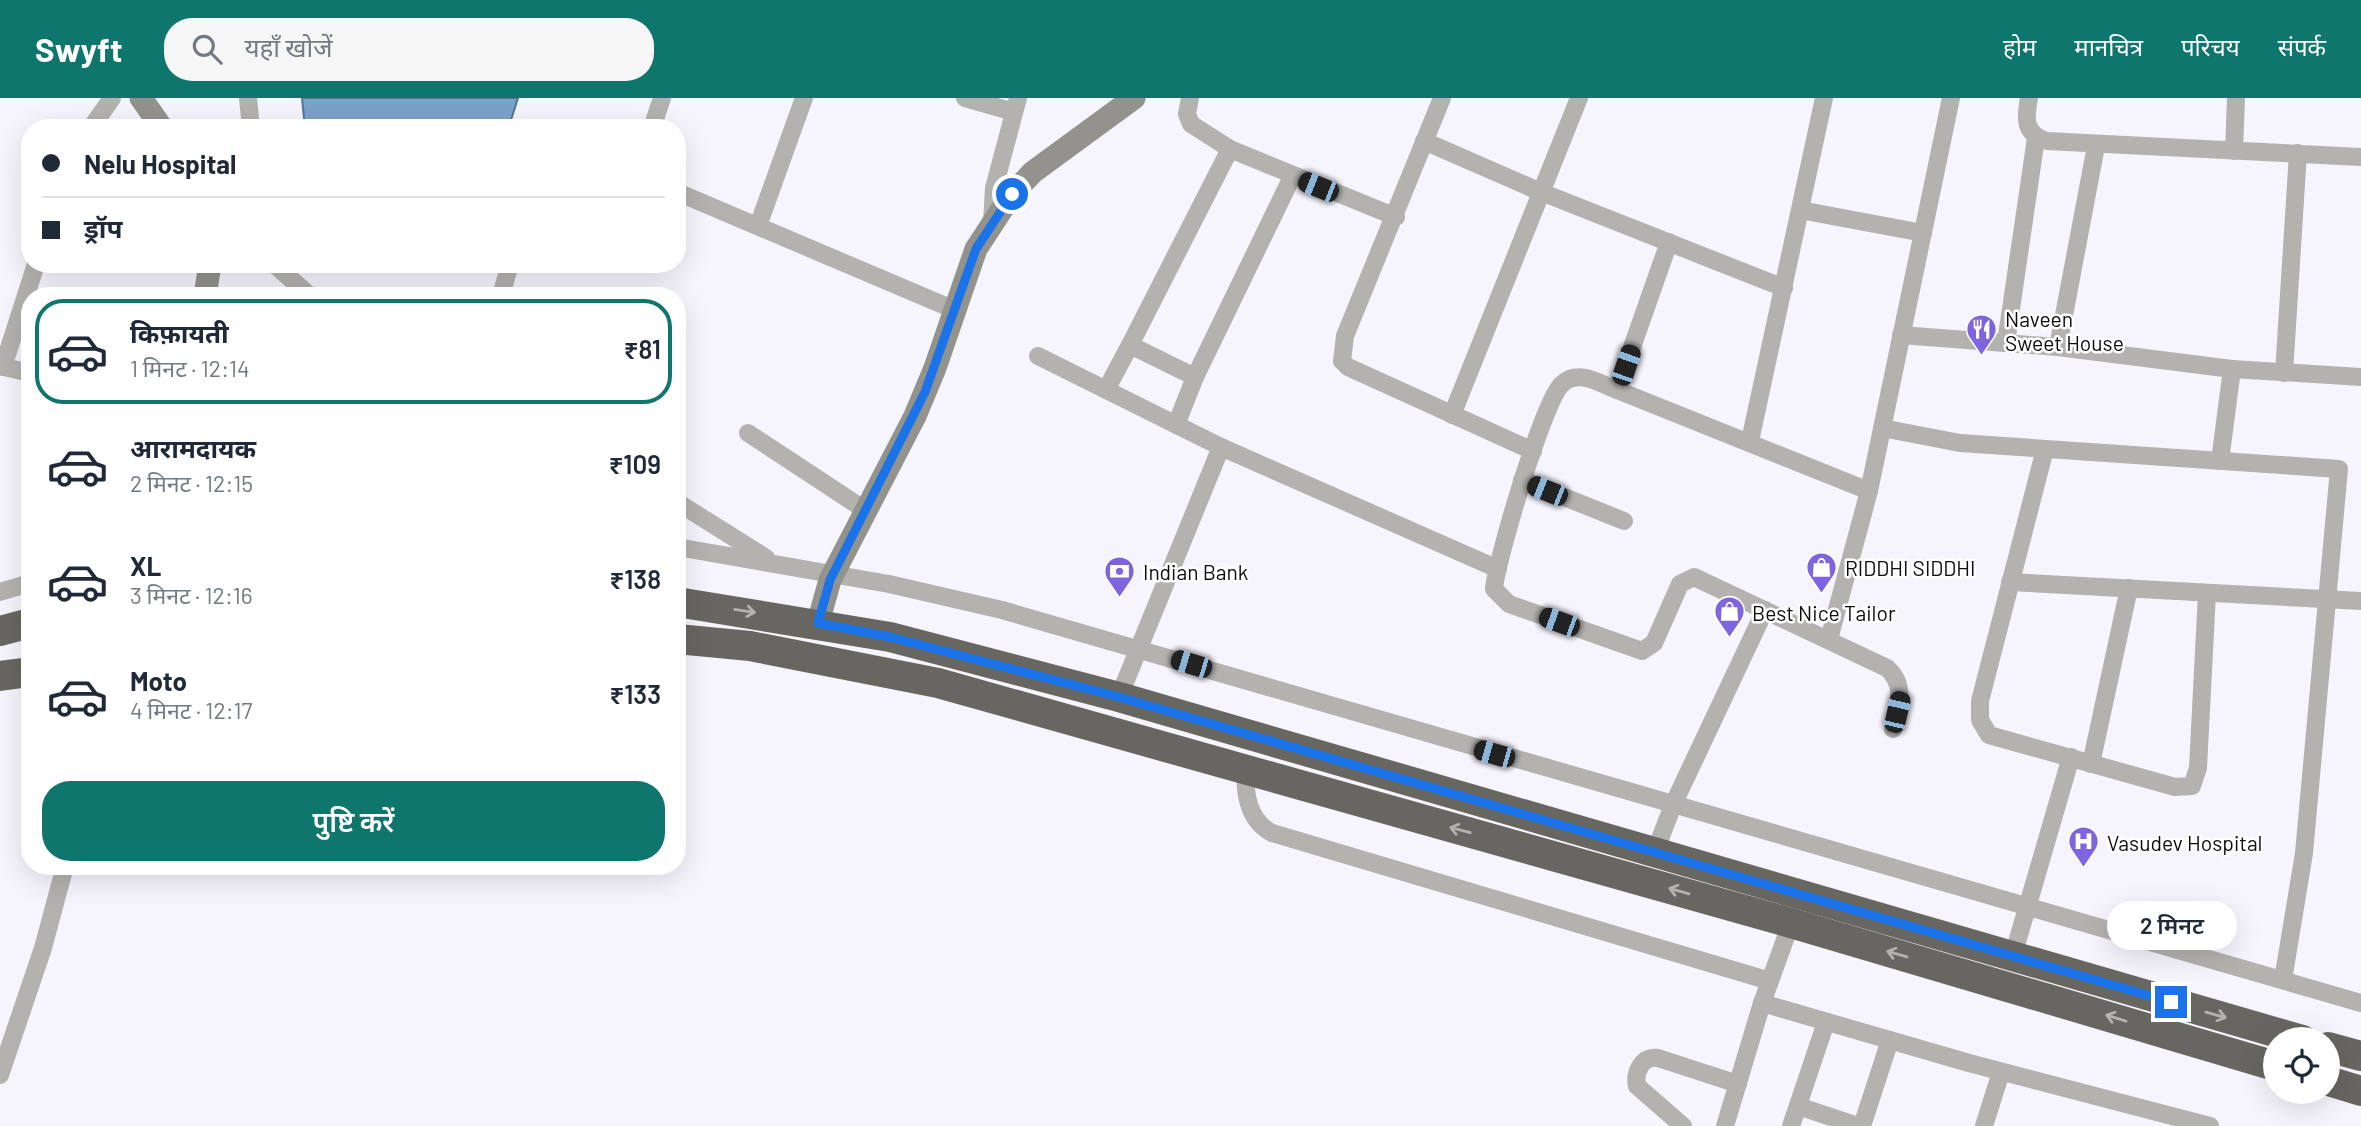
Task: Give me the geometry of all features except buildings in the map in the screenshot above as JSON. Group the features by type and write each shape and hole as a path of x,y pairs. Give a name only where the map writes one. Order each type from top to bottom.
{"highway":[{"path":"686,602 890,637 1119,697 2263,1029"},
{"path":"0,631 21,625"},
{"path":"686,640 750,646 938,683 1245,781 2263,1063"},
{"path":"0,677 21,674"},
{"path":"2340,1050 2361,1056"},
{"path":"2340,1085 2361,1091"}],"street":[{"path":"97,119 112,98"},
{"path":"141,98 156,119"},
{"path":"248,98 250,119"},
{"path":"655,119 662,98"},
{"path":"758,226 804,98"},
{"path":"965,98 1016,105 994,188 992,223"},
{"path":"818,623 833,575 915,416 976,249 992,223 1033,172 1134,98"},
{"path":"1190,98 1187,114 1191,124 1230,149 1292,177 1395,217"},
{"path":"1442,98 1345,336 1342,361 1348,367 1533,451"},
{"path":"1452,415 1579,98"},
{"path":"1750,441 1824,98"},
{"path":"1829,639 1869,491 1951,98"},
{"path":"2029,98 2025,121 2028,130 2036,138 2096,146 2361,157"},
{"path":"2234,151 2236,98"},
{"path":"2006,343 2036,138"},
{"path":"1424,141 1541,192 1784,288"},
{"path":"2058,347 2096,146"},
{"path":"1106,390 1230,149"},
{"path":"2284,373 2298,153"},
{"path":"1176,425 1195,377 1292,177"},
{"path":"686,196 955,310"},
{"path":"1800,210 1923,233"},
{"path":"1617,390 1669,242"},
{"path":"284,273 300,287"},
{"path":"21,308 1,366 21,371"},
{"path":"1901,335 2058,347 2232,369 2361,377"},
{"path":"1130,345 1195,377"},
{"path":"1038,356 1221,447 1498,569"},
{"path":"2220,461 2232,369"},
{"path":"1869,491 1750,441 1583,377 1562,383 1533,451 1522,480 1494,589 1509,604 1633,650 1649,649 1676,589 1686,579 1694,577 1829,639 1896,676 1901,695 1893,729"},
{"path":"1882,428 1960,443 2339,469 2304,853 2283,980"},
{"path":"748,433 865,510"},
{"path":"1119,697 1221,447"},
{"path":"2045,449 1980,701 1982,728 1998,739 2175,787 2192,786 2199,768 2207,593"},
{"path":"1522,480 1624,521"},
{"path":"686,508 774,563"},
{"path":"686,548 888,584 1002,610 2361,1003"},
{"path":"2010,582 2361,601"},
{"path":"0,592 21,586"},
{"path":"2091,764 2129,589"},
{"path":"1655,852 1673,805 1765,610"},
{"path":"2013,956 2071,757"},
{"path":"1245,781 1252,812 1260,825 1272,833 1771,977"},
{"path":"0,1075 43,948 63,875"},
{"path":"1725,1126 1762,1003 1788,932"},
{"path":"1762,1003 2001,1072 2202,1125"},
{"path":"1791,1126 1826,1021"},
{"path":"1798,1106 1860,1126 1890,1040"},
{"path":"1683,1126 1637,1086 1640,1066 1645,1061 1658,1058 1738,1084"},
{"path":"1984,1126 2001,1072"}],"water":[{"path":"302,98 518,98 511,119 304,119"}],"place":[{"name":"Naveen Sweet House","path":"1982,357"},
{"name":"RIDDHI SIDDHI","path":"1822,594"},
{"name":"Indian Bank","path":"1120,598"},
{"name":"Best Nice Tailor","path":"1729,639"},
{"name":"Vasudev Hospital","path":"2084,869"}],"route":[{"path":"1012,194 976,249 935,368 915,416 830,580 818,623 890,637 1119,697 2171,1002"}]}
